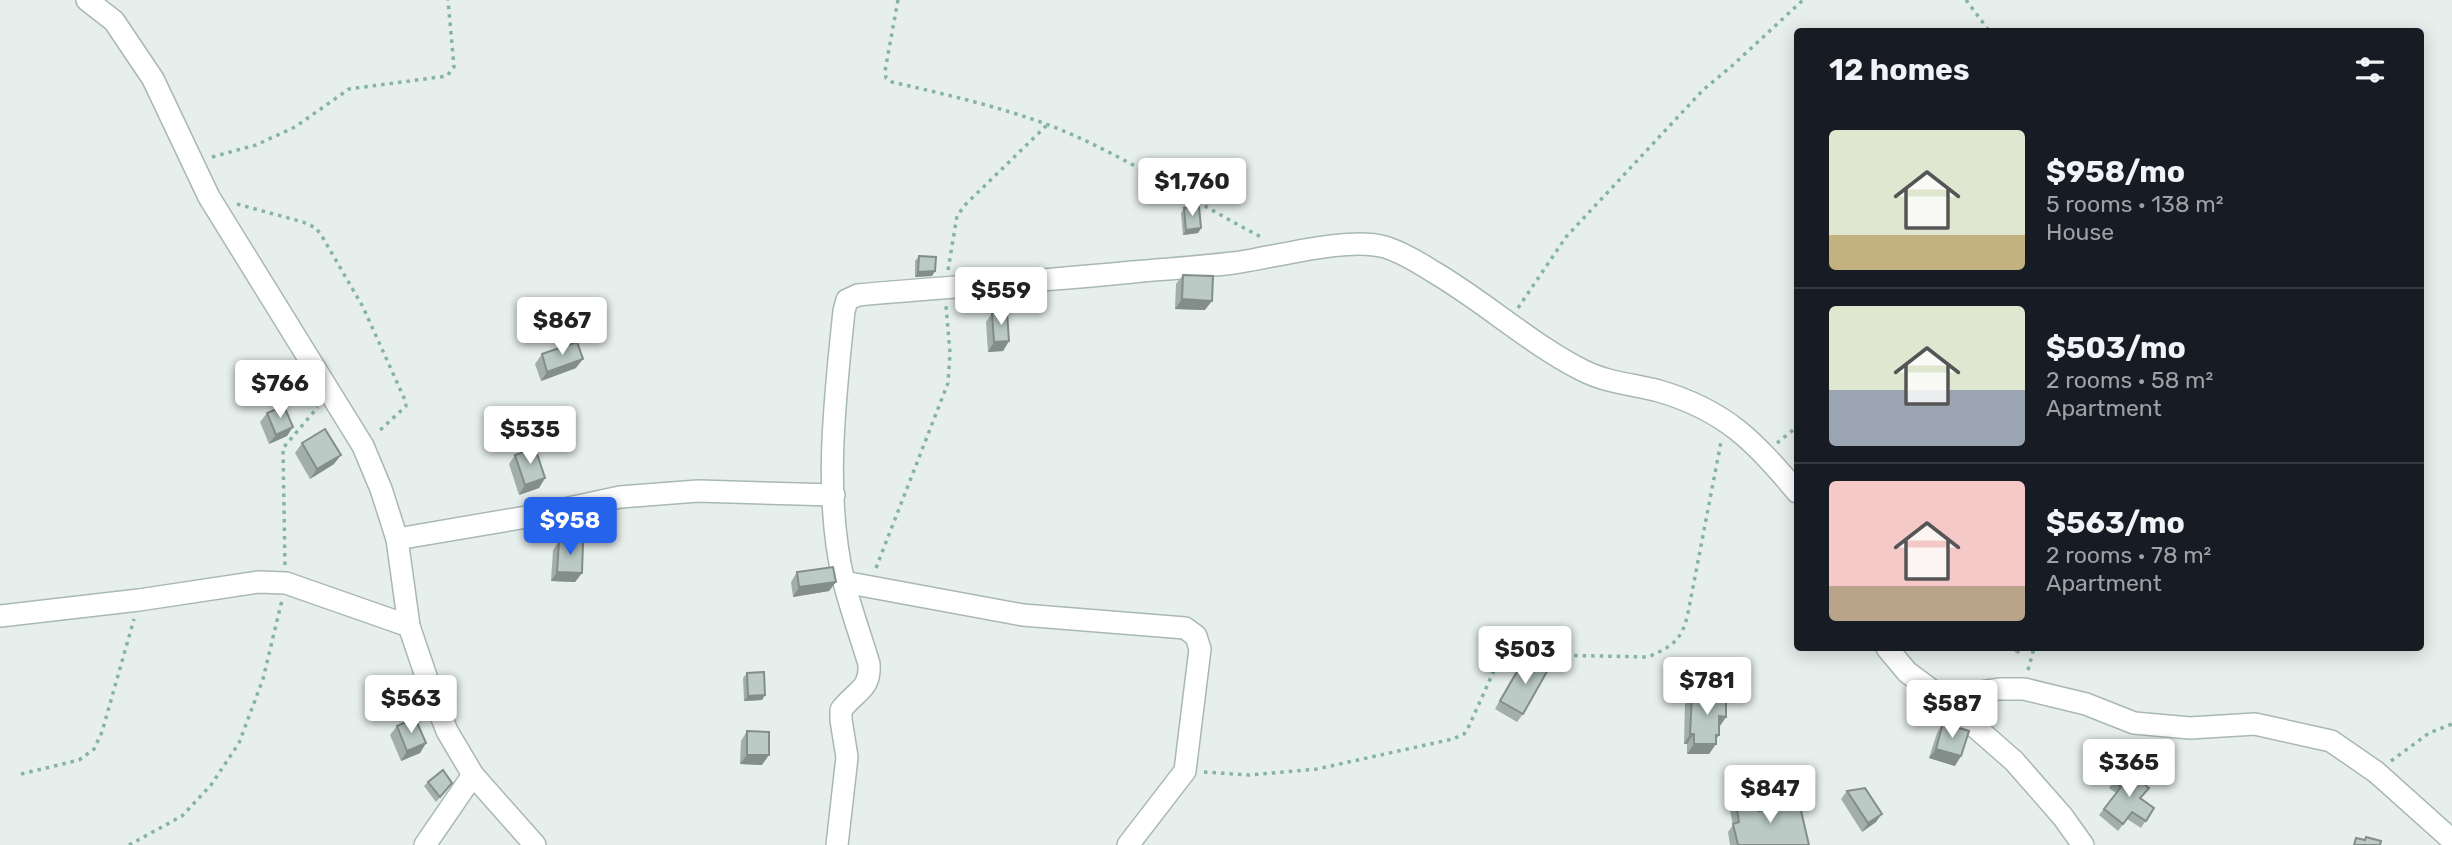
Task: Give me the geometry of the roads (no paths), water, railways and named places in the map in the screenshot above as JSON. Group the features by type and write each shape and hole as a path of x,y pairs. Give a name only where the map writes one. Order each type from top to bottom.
{"street":[{"path":"87,0 114,21 153,79 209,197 363,446 381,489 397,539 409,626 447,731 473,775 535,845"},
{"path":"837,845 847,757 841,710 867,685 870,675 844,582 834,495 833,424 844,311 847,300 858,295 945,290 1234,263 1358,244 1384,247 1421,264 1462,288 1508,323 1595,377 1612,383 1658,391 1726,419 1765,453 1794,488"},
{"path":"397,539 532,516 620,497 698,491 834,495"},
{"path":"0,616 139,600 258,582 286,583 409,626"},
{"path":"844,582 1023,615 1185,628 1196,636 1200,649 1185,771 1128,845"},
{"path":"1890,651 1907,672 1942,698 2014,761 2063,817 2082,845"},
{"path":"1942,698 2000,689 2024,689 2086,705 2134,723 2190,728 2255,724 2331,741 2376,772 2452,840"},
{"path":"425,845 473,775"}]}
